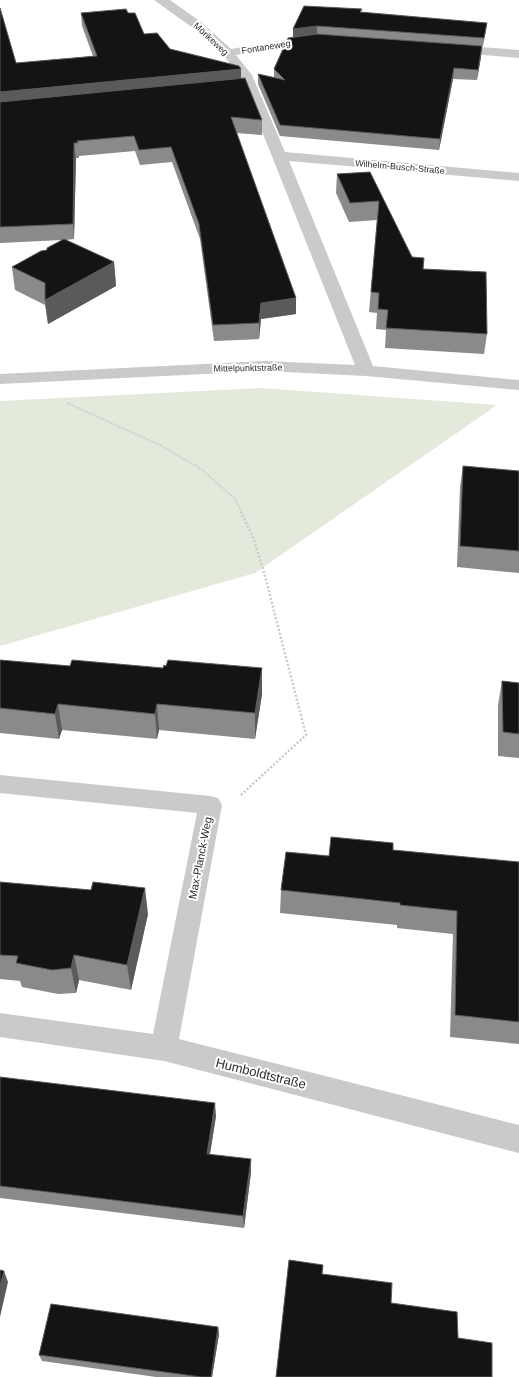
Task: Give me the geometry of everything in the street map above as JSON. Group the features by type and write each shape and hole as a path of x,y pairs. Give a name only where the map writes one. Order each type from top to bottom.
{"street":[{"name":"Mörikeweg","path":"160,0 164,1 197,25 228,53 246,75 252,87"},
{"name":"Fontaneweg","path":"228,53 324,39"},
{"path":"441,48 519,54"},
{"path":"236,89 252,87 366,371"},
{"name":"Wilhelm-Busch-Straße","path":"280,156 519,177"},
{"name":"Mittelpunktstraße","path":"0,379 266,366 366,371 519,386"},
{"name":"Max-Planck-Weg","path":"0,784 210,805 164,1048"},
{"name":"Humboldtstraße","path":"0,1025 164,1048 519,1139"}],"path":[{"path":"59,376 61,400 160,445 201,469 235,499 253,537 264,572 306,735 229,806 210,805"}],"green space":[{"path":"261,388 497,405 255,573 0,646 0,401"}],"building":[{"path":"304,6 362,9 360,12 487,23 484,38 317,26 293,29"},
{"path":"0,8 16,63 97,56 81,13 126,9 128,13 135,13 144,34 157,33 170,49 239,66 241,69 0,92"},
{"path":"317,34 482,46 478,70 454,68 440,139 280,125 258,74 285,80 274,69 288,38"},
{"path":"245,78 262,120 231,117 296,298 261,303 259,323 213,325 199,224 171,147 139,150 134,136 77,141 78,143 74,143 73,224 0,227 0,102"},
{"path":"370,172 412,257 424,258 423,269 486,272 487,334 386,328 388,310 378,309 379,293 371,292 379,201 350,203 337,174"},
{"path":"64,239 114,262 45,300 45,283 12,267 41,251 47,250 47,248"},
{"path":"463,466 519,471 519,551 460,546"},
{"path":"0,660 70,666 72,660 163,668 164,665 166,666 168,660 262,668 255,713 157,704 155,714 58,704 55,714 0,708"},
{"path":"502,681 519,683 519,734 503,732"},
{"path":"331,837 393,843 393,850 519,862 519,1022 455,1015 457,911 281,890 286,852 329,856"},
{"path":"0,882 91,890 93,882 145,888 127,965 74,955 71,968 52,970 16,963 18,956 0,955"},
{"path":"0,1077 215,1103 207,1154 251,1159 243,1216 0,1186"},
{"path":"289,1260 323,1265 322,1274 392,1283 391,1303 457,1312 458,1338 492,1343 492,1377 276,1377"},
{"path":"0,1270 4,1271 0,1287"},
{"path":"51,1304 218,1327 211,1377 201,1377 39,1355"}]}
